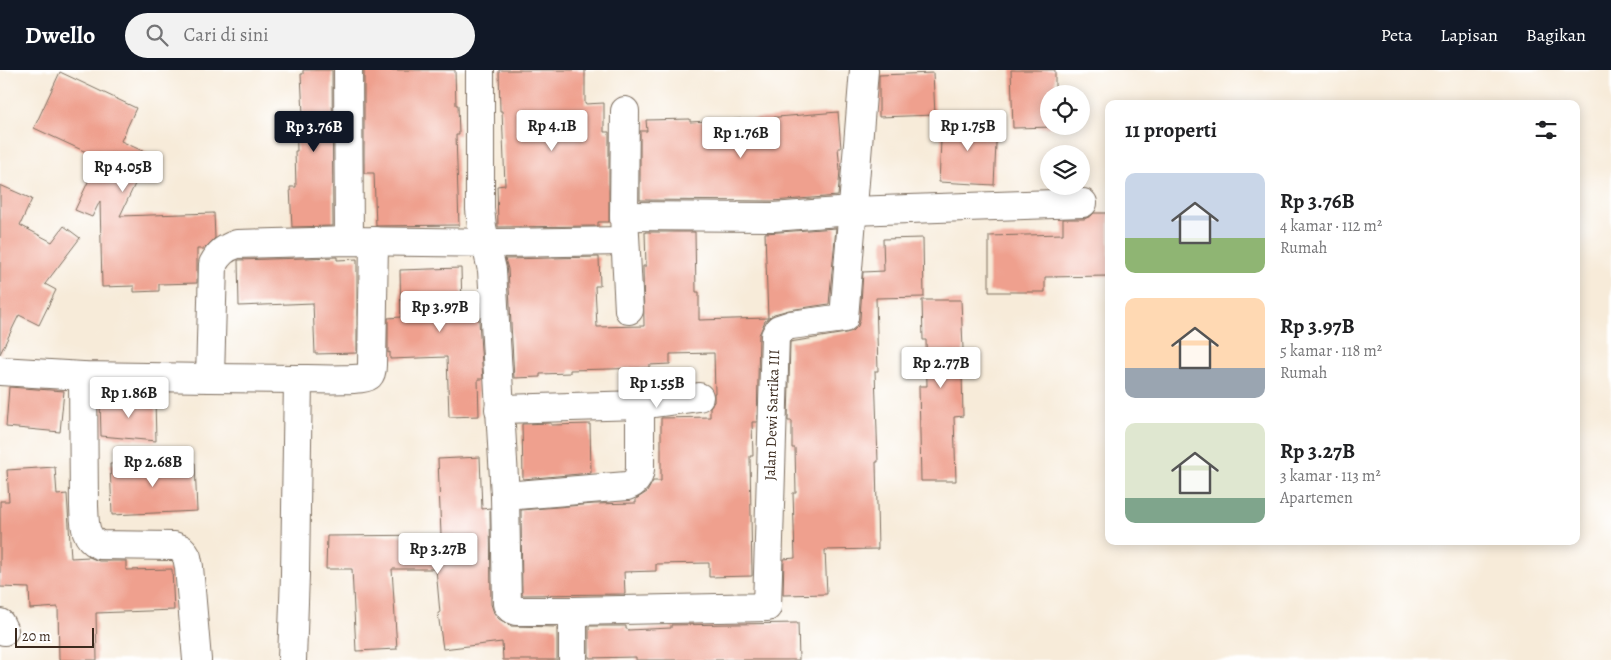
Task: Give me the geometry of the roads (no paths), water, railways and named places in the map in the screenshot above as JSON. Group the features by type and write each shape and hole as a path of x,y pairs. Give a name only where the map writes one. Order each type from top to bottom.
{"street":[{"path":"0,372 83,376 298,379 357,379 370,376 372,365 348,70"},
{"path":"480,70 480,209 492,270 505,496 507,604 516,611 573,611 573,660"},
{"name":"Jalan Dewi Sartika III","path":"573,611 767,607 775,336 779,329 791,325 844,318 864,70"},
{"path":"625,111 625,228 629,310"},
{"path":"210,378 213,264 217,256 225,248 237,244 362,241 486,243 625,228 852,211 1083,202"},
{"path":"83,376 84,506 88,535 91,541 99,545 174,546 182,549 187,557 189,566 197,660"},
{"path":"292,660 296,574 298,379"},
{"path":"499,409 640,405 699,397"},
{"path":"505,496 627,486 632,484 639,475 640,469 640,405"}]}
